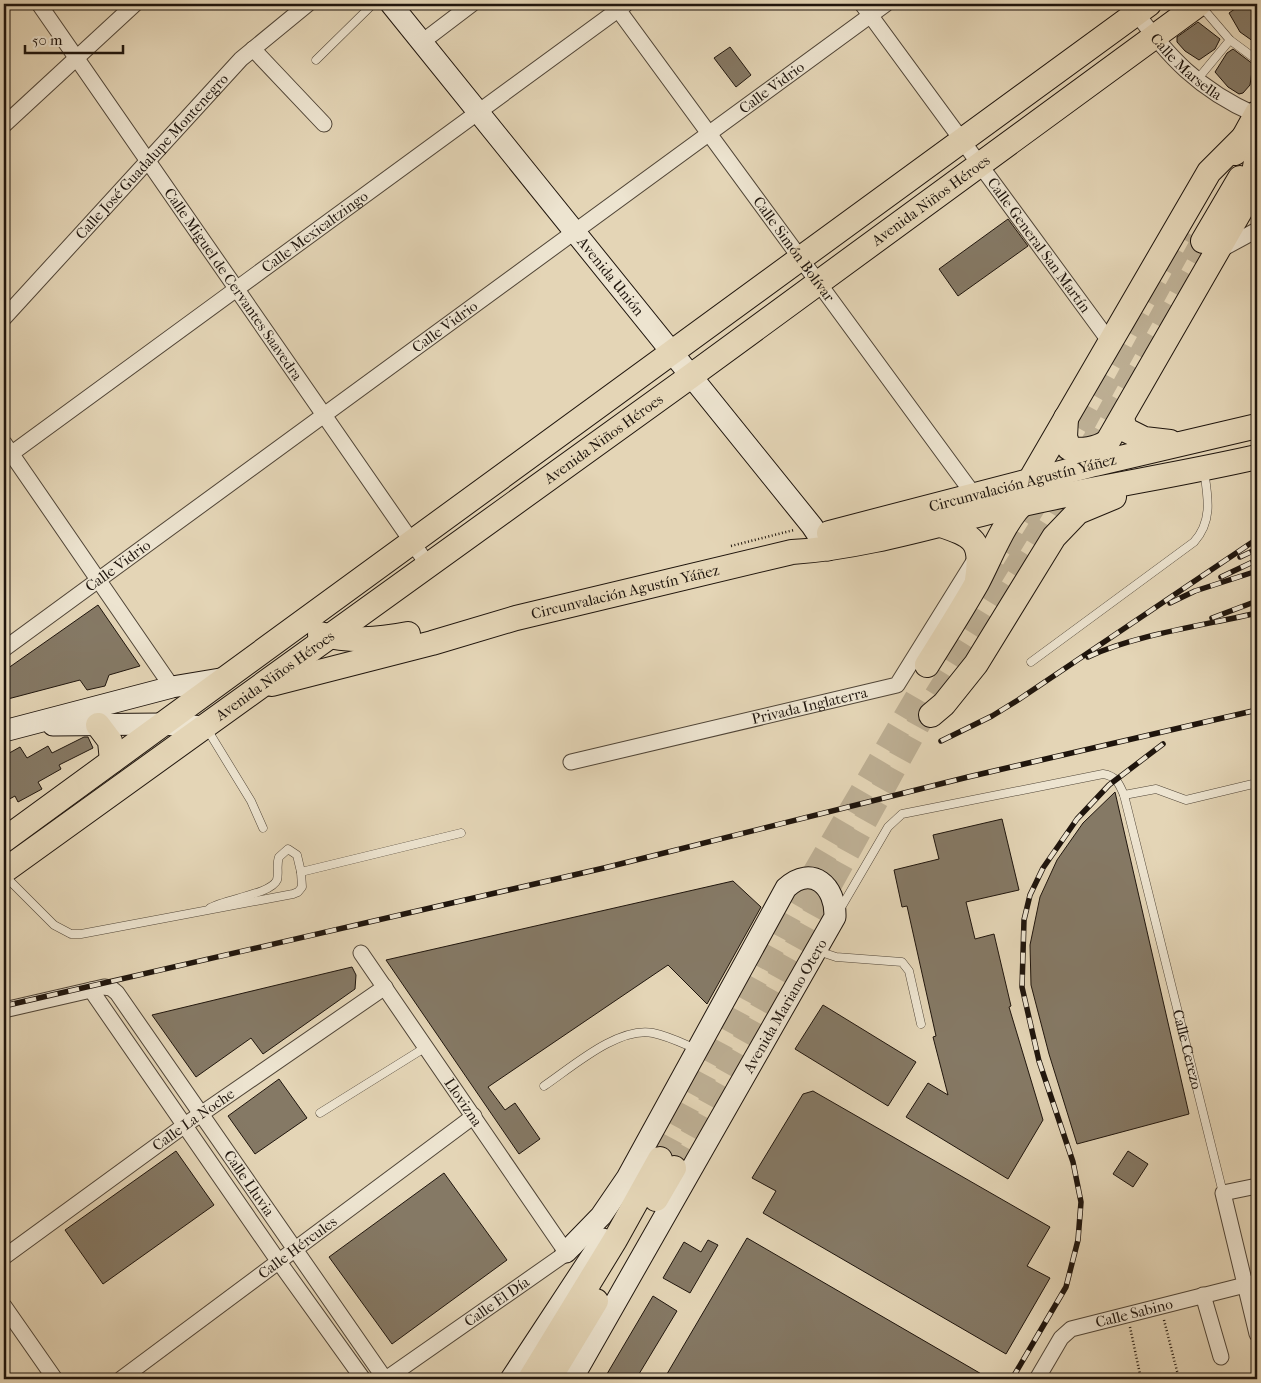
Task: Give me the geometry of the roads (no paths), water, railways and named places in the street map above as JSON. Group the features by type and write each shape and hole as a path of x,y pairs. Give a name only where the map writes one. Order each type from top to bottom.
{"main road":[{"name":"Avenida Unión","path":"391,4 824,543"},
{"name":"Avenida Niños Héroes","path":"4,871 691,376 1199,4"},
{"name":"Avenida Niños Héroes","path":"5,838 962,140 1138,7"},
{"path":"1203,242 1250,194 1252,147 1257,114"},
{"path":"1066,418 1066,444 1074,450 1104,444 1122,420 1203,242 1252,147"},
{"path":"1029,482 1209,172 1252,147"},
{"path":"1122,420 1126,430 1152,442 1209,438"},
{"name":"Circunvalación Agustín Yáñez","path":"261,686 432,642 516,618 792,552 974,495 1257,426"},
{"name":"Circunvalación Agustín Yáñez","path":"824,543 938,524 1021,504 1196,471 1257,457"},
{"path":"927,665 976,585 1021,504 1035,493 1053,485 1094,474 1120,458"},
{"path":"931,715 944,704 976,664 1054,537 1078,512 1093,504 1196,471"},
{"path":"938,524 966,534 973,540 979,552 976,585"},
{"name":"Circunvalación Agustín Yáñez","path":"294,628 329,636 373,640 516,618"},
{"path":"4,732 89,707 172,687 226,678"},
{"path":"98,724 110,741 112,761"},
{"path":"28,726 160,724 206,727"},
{"path":"566,1252 612,1202 786,888 801,878 817,880 825,885 832,895 836,917"},
{"name":"Avenida Mariano Otero","path":"572,1379 836,917"},
{"path":"511,1379 610,1229 663,1166"},
{"path":"530,1379 615,1240 663,1166"},
{"path":"549,1379 663,1166"}],"street":[{"name":"Calle Miguel de Cervantes Saavedra","path":"38,4 428,565"},
{"path":"4,125 135,4"},
{"name":"Calle José Guadalupe Montenegro","path":"4,318 147,160 252,49 308,4"},
{"path":"422,42 472,4"},
{"name":"Calle Vidrio","path":"4,649 709,133 866,9 886,4"},
{"name":"Calle Mexicaltzingo","path":"6,452 236,288 620,6"},
{"name":"Calle Simón Bolívar","path":"620,6 709,133 974,495"},
{"name":"Calle Marsella","path":"1138,7 1154,36 1180,67 1196,81 1235,106 1257,114"},
{"name":"Calle General San Martín","path":"866,9 1110,342"},
{"path":"252,49 324,124"},
{"path":"1203,242 1257,230"},
{"path":"6,452 172,687"},
{"name":"Privada Inglaterra","path":"570,762 896,684 979,552"},
{"name":"Llovizna","path":"361,953 566,1252"},
{"name":"Calle La Noche","path":"4,1257 200,1114 385,987"},
{"name":"Calle Lluvia","path":"363,1379 279,1262 91,990 112,988 385,1379"},
{"path":"4,1010 91,990"},
{"name":"Calle Hércules","path":"121,1379 474,1116"},
{"path":"1223,1193 1257,1186"},
{"name":"Calle Cerezo","path":"1223,1193 1251,1283 1257,1334"},
{"name":"Calle El Día","path":"385,1379 566,1252 610,1229"},
{"name":"Calle Sabino","path":"1037,1379 1047,1372 1061,1338 1071,1329 1251,1283"},
{"path":"1203,1295 1221,1357"},
{"path":"4,1306 55,1379"}],"lane":[{"path":"316,60 373,4"},
{"path":"1199,4 1230,40 1257,60"},
{"path":"1196,81 1230,40"},
{"path":"1031,662 1202,533 1209,512 1196,471"},
{"path":"206,727 251,801 263,828"},
{"name":"Calle Cerezo","path":"1103,774 1111,775 1116,779 1124,795 1223,1193"},
{"name":"Avenida Mariano Otero","path":"836,917 888,827 902,814 1103,774"},
{"path":"1124,795 1156,789 1186,800 1257,783"},
{"path":"301,872 461,833"},
{"path":"4,875 54,925 71,934 204,912 298,892 302,887 297,855 288,849 279,857 277,880 271,888 264,892 226,900 204,912"},
{"path":"816,951 836,957 902,962 909,971 921,1024"},
{"path":"544,1086 592,1053 625,1035 652,1032 697,1050"},
{"path":"320,1113 426,1047"}],"tunnel":[{"path":"987,583 1075,439 1188,233"},
{"path":"674,1168 918,725 1095,439 1203,241"},
{"path":"660,1159 795,906 920,692"}],"railway":[{"path":"941,741 992,716 1018,700 1257,539"},
{"path":"1240,557 1257,549"},
{"path":"1221,577 1257,560"},
{"path":"1170,603 1195,591 1257,571"},
{"path":"1212,618 1257,601"},
{"path":"1088,657 1106,649 1171,631 1257,613"},
{"path":"4,1006 604,868 968,777 1257,710"},
{"path":"1012,1379 1066,1287 1078,1240 1081,1202 1073,1162 1039,1061 1022,987 1024,920 1030,895 1043,868 1077,819 1109,785 1163,744"}]}
